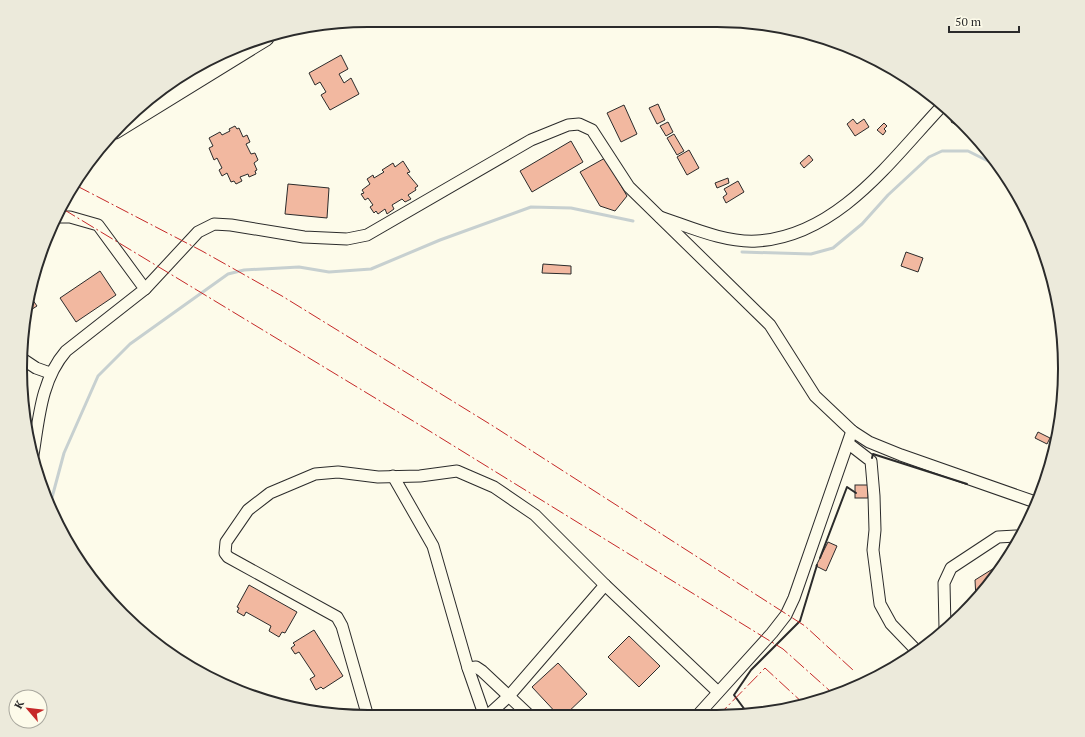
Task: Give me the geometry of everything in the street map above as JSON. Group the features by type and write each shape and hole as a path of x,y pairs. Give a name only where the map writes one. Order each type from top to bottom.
{"highway":[{"path":"138,117 248,49"}],"street":[{"path":"657,216 715,235 757,241 784,236 808,229 838,212 864,188 939,109"},
{"path":"35,441 43,395 50,373 66,351 145,289 198,232 214,224 230,225 304,238 347,239 368,235 531,140 568,125 578,124 592,130 629,187 770,326 815,396 852,431 869,442 901,455 1031,501"},
{"path":"62,217 70,217 98,225 145,289"},
{"path":"27,362 36,368 50,373"},
{"path":"702,710 772,633 786,615 794,598 849,444 852,431"},
{"path":"849,444 870,461 874,496 875,530 873,550 880,604 891,624 913,647"},
{"path":"366,710 342,626 336,617 228,557 225,553 226,542 229,536 248,510 270,493 315,474 338,472 393,476 420,476 457,471 494,487 535,515 605,585 718,692"},
{"path":"393,476 433,546 468,668 483,710"},
{"path":"945,622 944,583 951,568 998,537 1014,536"},
{"path":"494,710 509,696 605,585"},
{"path":"468,668 476,667 482,671 524,710"}],"building":[{"path":"341,55 348,69 339,74 344,83 351,78 359,94 330,110 321,95 326,92 320,82 315,85 309,73"},
{"path":"658,104 665,120 657,124 649,108"},
{"path":"624,105 637,134 621,142 607,113"},
{"path":"853,119 857,124 864,119 869,127 855,136 847,124"},
{"path":"668,122 673,132 666,136 660,126"},
{"path":"884,123 887,126 884,129 886,131 883,135 877,130"},
{"path":"235,126 237,129 239,128 243,137 247,135 250,142 246,144 251,154 255,153 258,160 254,163 257,170 255,171 256,174 249,177 248,174 240,177 242,181 236,184 234,181 231,182 227,173 222,176 219,170 222,168 217,158 214,160 209,148 213,146 209,138 220,132 222,135 230,131 229,129"},
{"path":"674,134 684,151 677,155 667,138"},
{"path":"571,141 583,162 532,192 520,171"},
{"path":"689,150 699,168 687,175 677,157"},
{"path":"809,155 813,160 804,168 800,163"},
{"path":"605,158 627,196 615,211 600,206 580,172"},
{"path":"403,161 410,172 407,173 418,186 415,188 416,190 408,195 411,199 405,202 402,199 392,205 394,209 387,214 385,209 378,214 376,211 374,213 370,207 373,205 368,198 365,200 361,194 364,193 362,190 370,184 367,179 373,175 374,178 384,172 382,170 393,163 395,167"},
{"path":"728,178 729,183 717,188 715,183"},
{"path":"738,181 744,192 726,203 723,197 727,194 724,189"},
{"path":"288,184 329,188 327,218 285,214"},
{"path":"906,252 923,258 918,272 901,266"},
{"path":"543,264 571,266 571,274 542,273"},
{"path":"100,271 116,295 76,322 60,298"},
{"path":"34,302 37,306 33,309"},
{"path":"1038,432 1050,438 1047,444 1035,438"},
{"path":"855,485 868,485 868,498 855,498"},
{"path":"828,542 837,546 826,571 816,566"},
{"path":"992,570 976,591 975,580"},
{"path":"249,585 297,612 285,633 282,632 279,637 269,631 271,626 246,612 244,616 237,612 239,608 237,607"},
{"path":"314,630 343,676 323,689 321,687 316,690 310,679 315,676 299,652 295,654 291,648 295,645 293,643"},
{"path":"629,636 660,666 639,687 608,657"},
{"path":"558,663 587,694 570,710 553,710 532,687"}],"waterway":[{"path":"742,252 811,254 833,248 862,224 888,195 929,157 942,151 968,151 986,160"},
{"path":"52,497 64,453 98,376 130,344 228,274 244,270 299,267 329,272 371,269 440,240 531,207 571,208 633,221"}],"wall":[{"path":"872,458 873,454 967,484"},
{"path":"820,558 847,487 856,493"},
{"path":"744,709 734,695 751,670 800,621 817,565"}],"power":[{"path":"80,187 202,251 282,296 493,426 805,626 853,670"},
{"path":"66,211 423,427 783,649 830,691"},
{"path":"724,710 765,668 799,699"}]}
